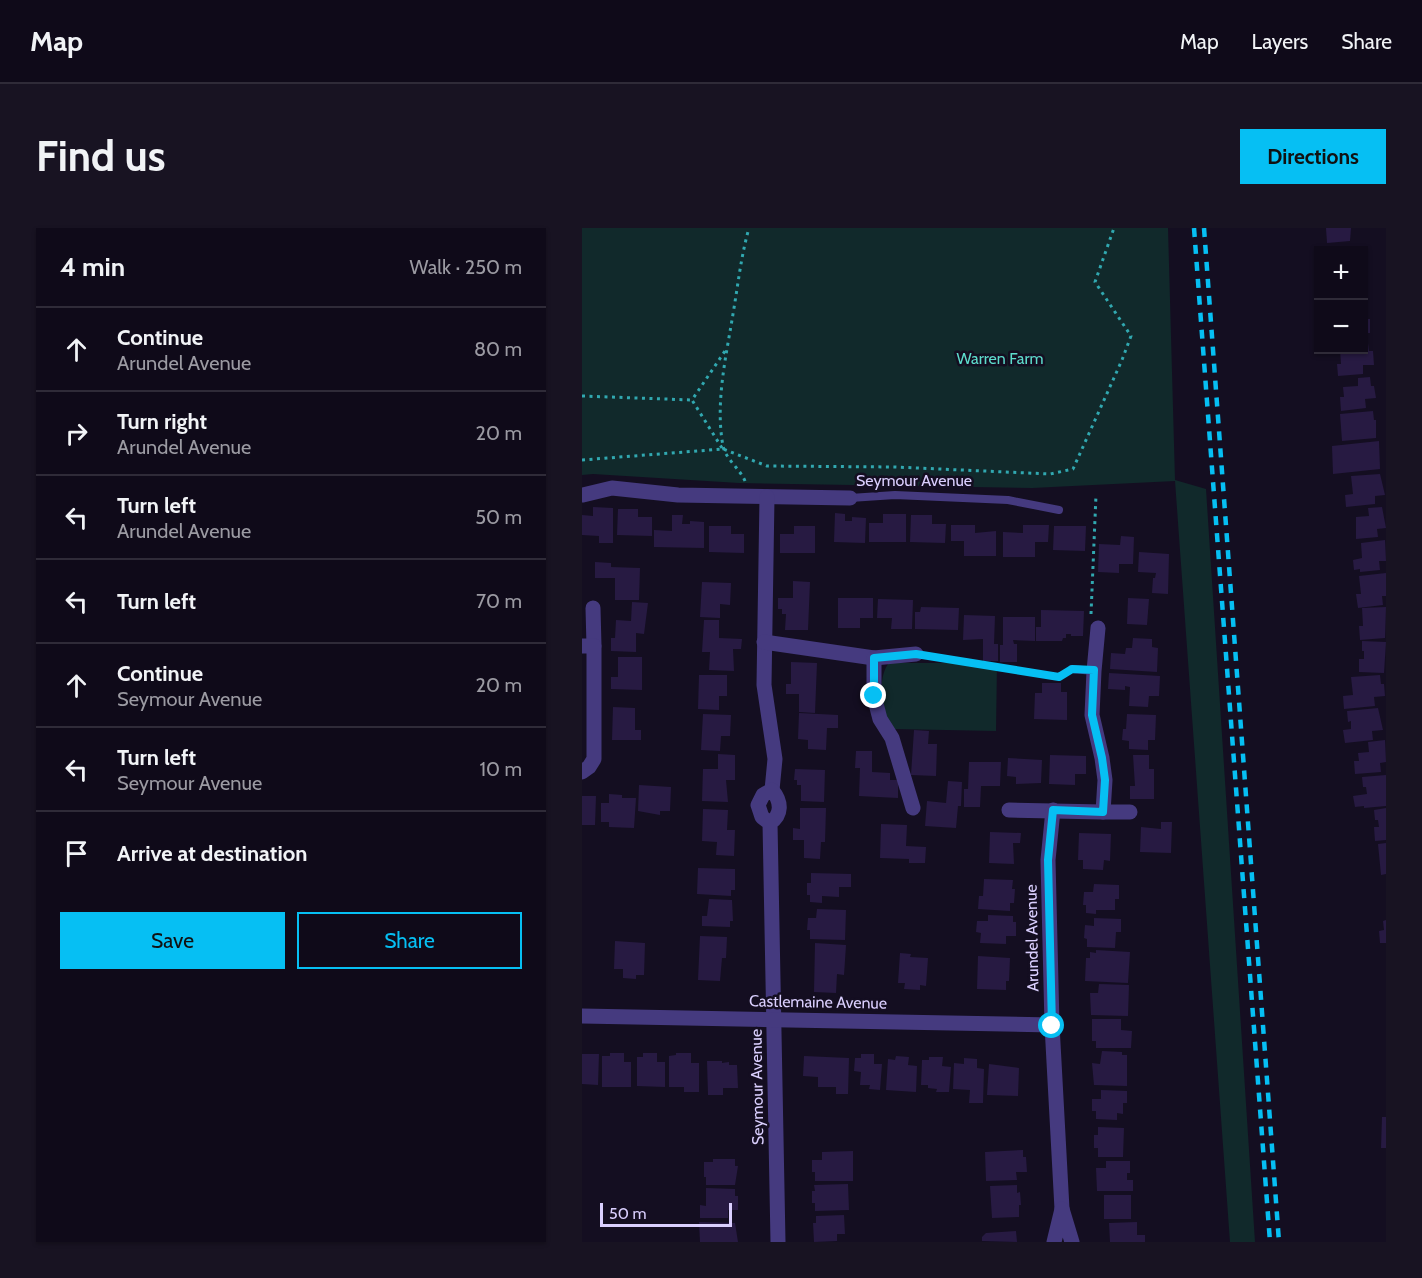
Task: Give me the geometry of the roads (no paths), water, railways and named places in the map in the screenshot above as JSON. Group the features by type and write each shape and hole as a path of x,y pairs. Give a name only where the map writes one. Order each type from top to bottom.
{"street":[{"name":"Seymour Avenue","path":"583,495 612,488 678,495 850,498"},
{"name":"Seymour Avenue","path":"766,497 764,686 775,759 772,790 763,795 758,805 762,817 770,823 778,1242"},
{"path":"582,772 594,759 588,646 593,608"},
{"path":"1098,628 1092,715 1105,780 1103,812"},
{"path":"764,642 874,658 916,654"},
{"path":"874,658 874,696 880,719 892,738 913,808"},
{"path":"1009,810 1130,812"},
{"name":"Arundel Avenue","path":"1053,810 1048,860 1052,1026 1062,1209 1072,1242"},
{"name":"Castlemaine Avenue","path":"582,1016 774,1018 1052,1026"},
{"name":"Arundel Avenue","path":"1054,1242 1062,1209"}],"lane":[{"name":"Seymour Avenue","path":"850,498 895,495 1008,500 1059,510"},
{"path":"1072,669 1094,670"}],"railway":[{"path":"1194,228 1270,1242"},
{"path":"1204,228 1279,1242"}],"park label":[{"name":"Warren Farm","path":"1000,358"}]}
